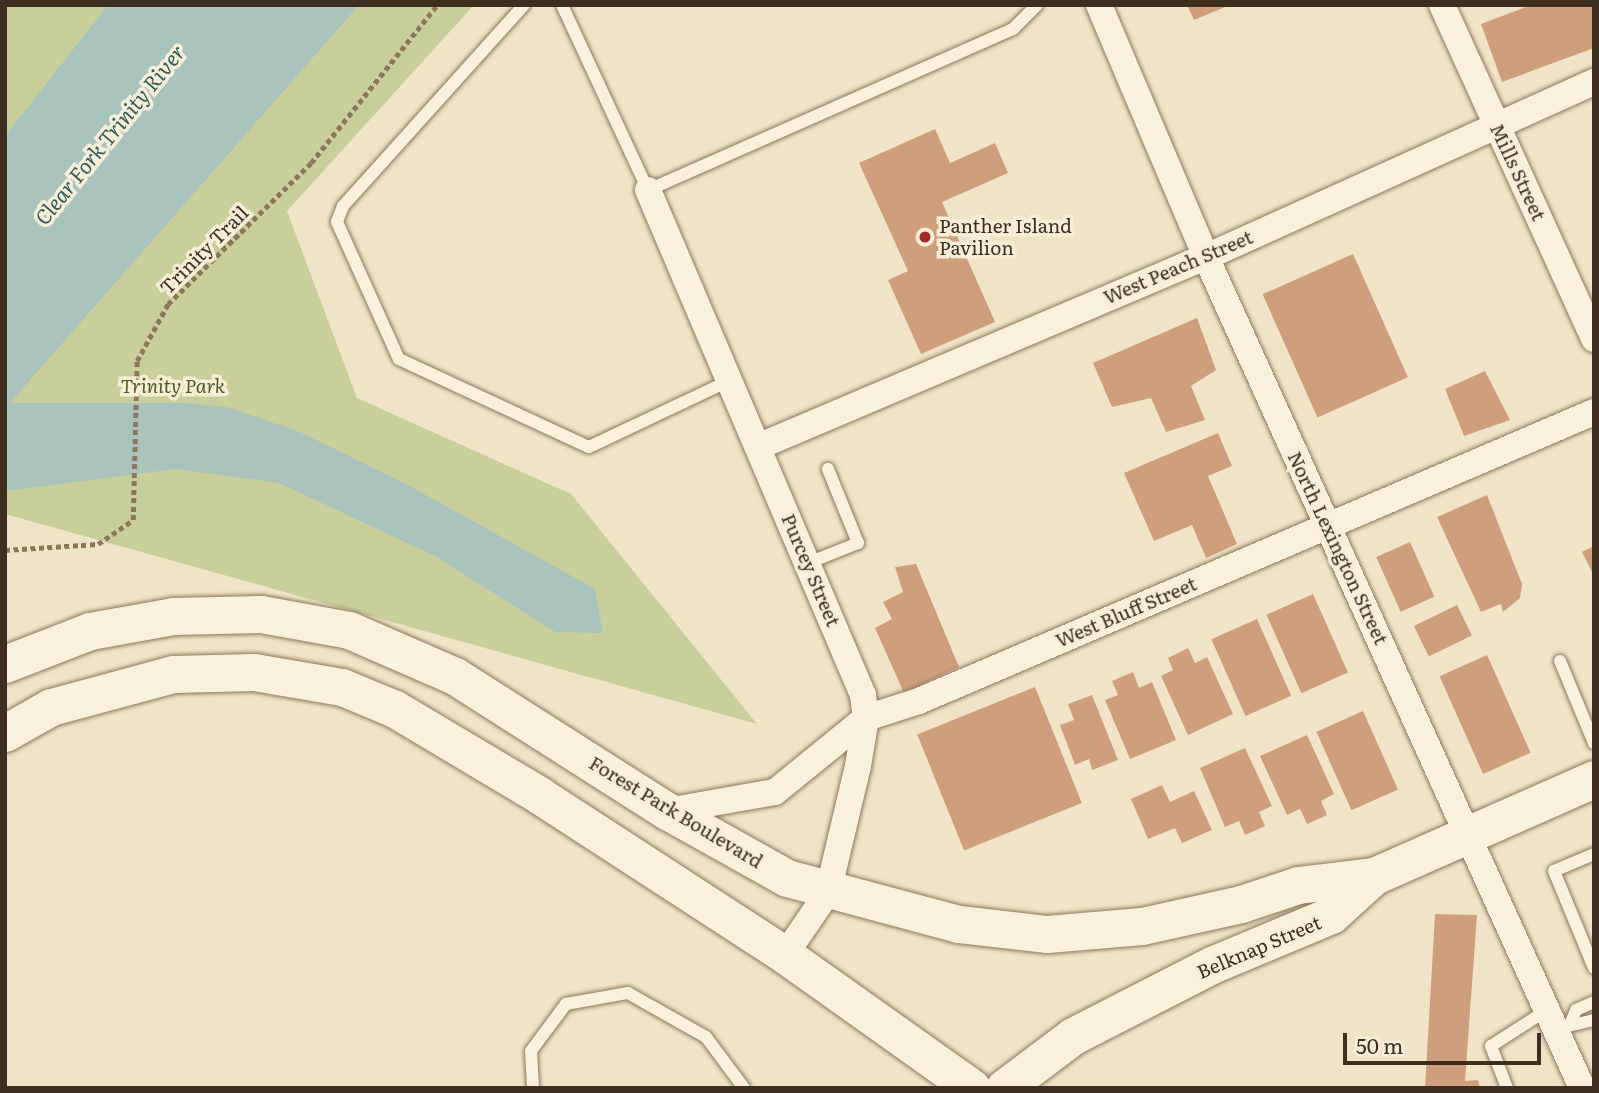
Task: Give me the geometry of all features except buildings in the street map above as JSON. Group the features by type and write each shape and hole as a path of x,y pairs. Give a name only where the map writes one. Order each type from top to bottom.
{"main road":[{"name":"Forest Park Boulevard","path":"5,664 90,631 173,616 261,614 320,622 381,640 455,676 667,811 787,878 828,892 959,924 1047,934 1142,926 1241,904 1298,885 1374,876"},
{"path":"5,733 51,707 173,674 254,672 342,687 395,709 539,795 785,955 972,1088"},
{"name":"Belknap Street","path":"1004,1088 1073,1036 1214,964 1331,915 1374,876 1594,779"}],"street":[{"name":"North Lexington Street","path":"1099,5 1206,257 1327,525 1558,1020 1582,1088"},
{"name":"Mills Street","path":"1443,5 1594,339"},
{"name":"West Peach Street","path":"760,446 1206,257 1594,82"},
{"name":"Purcey Street","path":"648,190 760,446 863,695 866,718 828,892 785,955"},
{"name":"West Bluff Street","path":"667,811 775,792 866,718 919,702 1594,412"}],"lane":[{"path":"524,5 343,206 337,222 399,359 589,447 731,379"},
{"path":"578,5 563,7 648,190 1013,29 1037,5"},
{"path":"808,563 858,543 828,469"},
{"path":"1560,661 1594,743"},
{"path":"1594,853 1554,871 1594,968"},
{"path":"533,1088 531,1051 566,1004 628,993 706,1037 744,1088"},
{"path":"1507,1088 1492,1046 1558,1020 1594,1002"},
{"path":"1558,1020 1583,1024 1594,1020"}],"path":[{"name":"Trinity Trail","path":"5,550 98,544 133,520 136,486 136,360 168,304 312,163 437,5"}],"green space":[{"name":"Trinity Park","path":"5,5 474,5 287,211 357,398 571,494 757,724 5,514"}],"water":[{"name":"Clear Fork Trinity River","path":"108,5 359,5 10,403 185,403 227,407 300,432 408,485 595,589 603,633 555,632 435,556 279,483 176,469 5,491 5,136"}],"place":[{"name":"Panther Island Pavilion","path":"925,237"}]}
